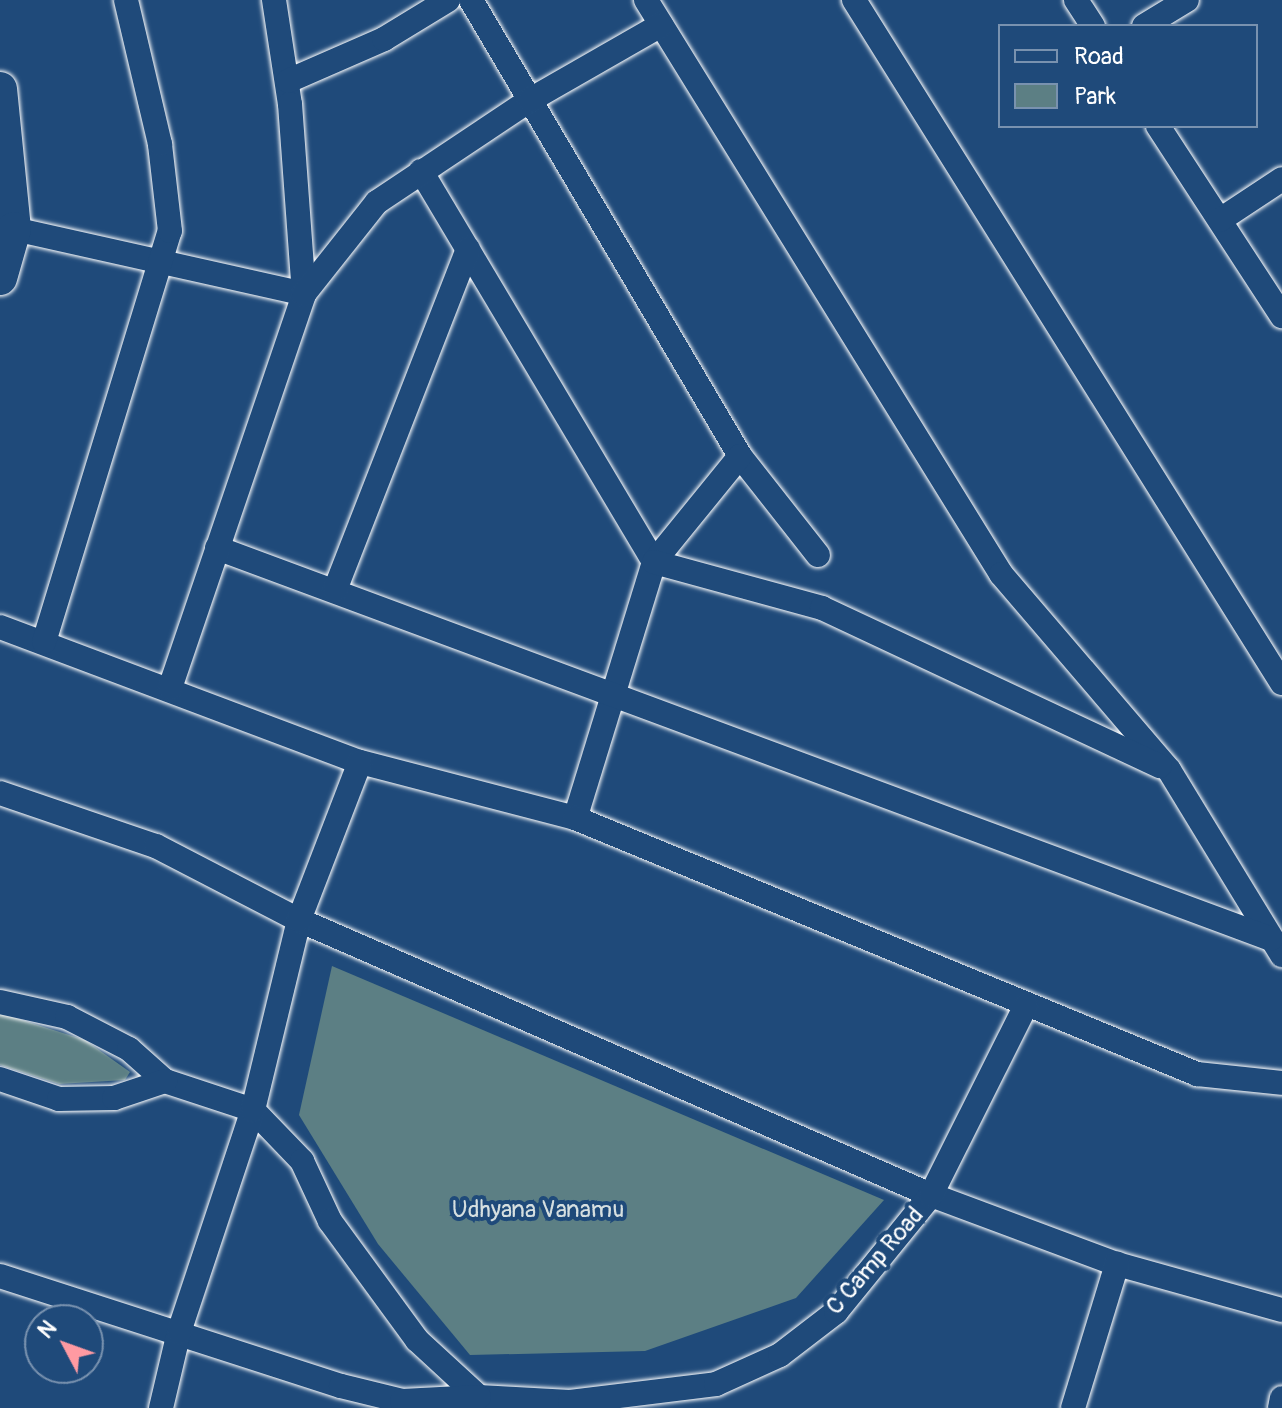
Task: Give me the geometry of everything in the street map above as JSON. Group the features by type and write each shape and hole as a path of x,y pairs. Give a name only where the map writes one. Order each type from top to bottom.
{"street":[{"path":"44,642 164,264 170,231 160,144 126,0"},
{"path":"274,0 288,81 304,294"},
{"path":"288,81 384,39 448,0"},
{"path":"471,0 740,456 818,555"},
{"path":"646,0 1001,574 1169,770 1276,947"},
{"path":"854,0 1282,683"},
{"path":"1076,0 1092,24"},
{"path":"1147,24 1187,0"},
{"path":"170,688 304,294 377,202 530,100 661,25"},
{"path":"0,89 14,229 0,278"},
{"path":"1159,128 1282,316"},
{"path":"421,171 654,562 822,608 1169,770"},
{"path":"1220,220 1282,179"},
{"path":"14,229 304,294"},
{"path":"335,590 468,249"},
{"path":"575,818 654,562 740,456"},
{"path":"217,548 335,590 418,628 613,697 1276,947"},
{"path":"0,627 170,688 360,762 575,818 1197,1074 1282,1083"},
{"path":"161,1408 179,1332 253,1110 299,920 360,762"},
{"path":"0,793 156,846 299,920 931,1195 1117,1264 1282,1310"},
{"path":"0,1002 67,1017 129,1049 165,1081 253,1110 302,1161 330,1221 379,1293 476,1404"},
{"name":"C Camp Road","path":"0,1276 402,1401 476,1404 570,1402 716,1384 780,1355 836,1312 931,1195 1026,1005"},
{"path":"0,1079 59,1099 114,1098 165,1081"},
{"path":"1073,1408 1117,1264"},
{"path":"1280,1408 1282,1398"}],"green space":[{"name":"Udhyana Vanamu","path":"332,966 884,1200 796,1298 645,1351 470,1355 378,1244 299,1115"},
{"path":"0,1013 85,1040 130,1072 125,1080 59,1084 0,1065"}]}
